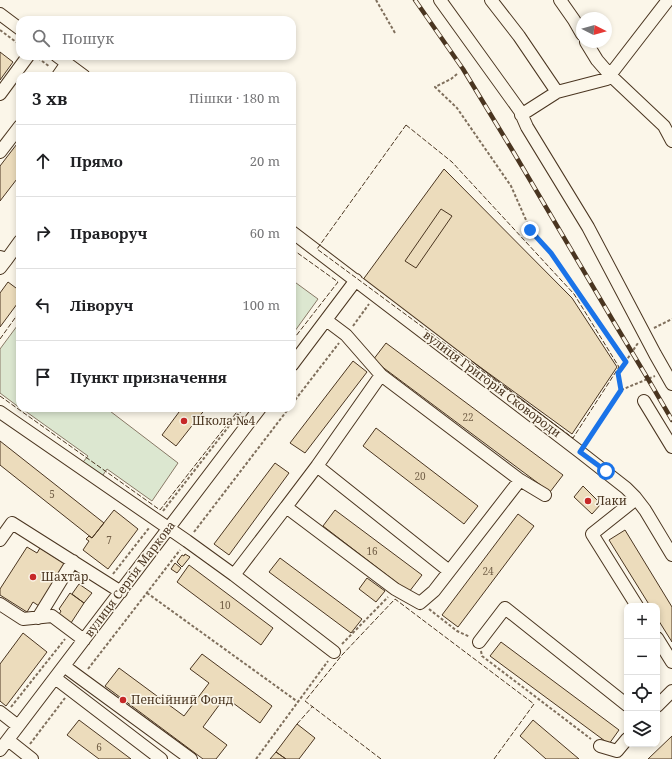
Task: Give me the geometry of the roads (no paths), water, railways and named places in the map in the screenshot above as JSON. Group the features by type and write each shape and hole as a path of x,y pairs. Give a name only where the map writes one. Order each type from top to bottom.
{"street":[{"path":"440,0 511,99 588,227 672,384"},
{"path":"491,0 519,36 557,92"},
{"path":"560,0 576,24"},
{"path":"521,116 557,92 606,80 668,0"},
{"path":"0,14 16,26"},
{"path":"590,48 597,60 610,75 668,122 672,141"},
{"path":"16,72 25,60"},
{"path":"62,60 78,72"},
{"path":"61,72 67,64"},
{"path":"0,94 16,72"},
{"path":"0,152 16,131"},
{"name":"вулиця Григорія Сковороди","path":"296,235 626,488 645,510 672,555"},
{"path":"2,261 16,246"},
{"path":"296,361 356,280"},
{"path":"326,320 346,335 381,375 520,480 545,495"},
{"path":"234,575 317,466 381,375"},
{"path":"644,401 672,447"},
{"path":"0,412 234,575 334,652"},
{"name":"вулиця Сергія Маркова","path":"0,750 257,412"},
{"path":"317,466 449,571"},
{"path":"286,507 395,589 420,603 434,591 520,480"},
{"path":"635,497 632,503 592,534 635,603"},
{"path":"1,537 12,523 121,592"},
{"path":"38,618 73,561"},
{"path":"0,604 23,619 52,616 84,640"},
{"path":"479,642 505,608 624,703"},
{"path":"658,639 672,662"},
{"path":"64,666 190,759"},
{"path":"55,678 161,759"},
{"path":"660,703 672,691"},
{"path":"2,714 18,726"},
{"path":"8,740 28,756"},
{"path":"600,746 617,751 624,743"}],"railway":[{"path":"415,0 463,69 672,420"}],"place":[{"name":"Школа №4","path":"184,421"},
{"name":"Лаки","path":"588,501"},
{"name":"Шахтар","path":"33,577"},
{"name":"Пенсійний Фонд","path":"123,700"}]}
